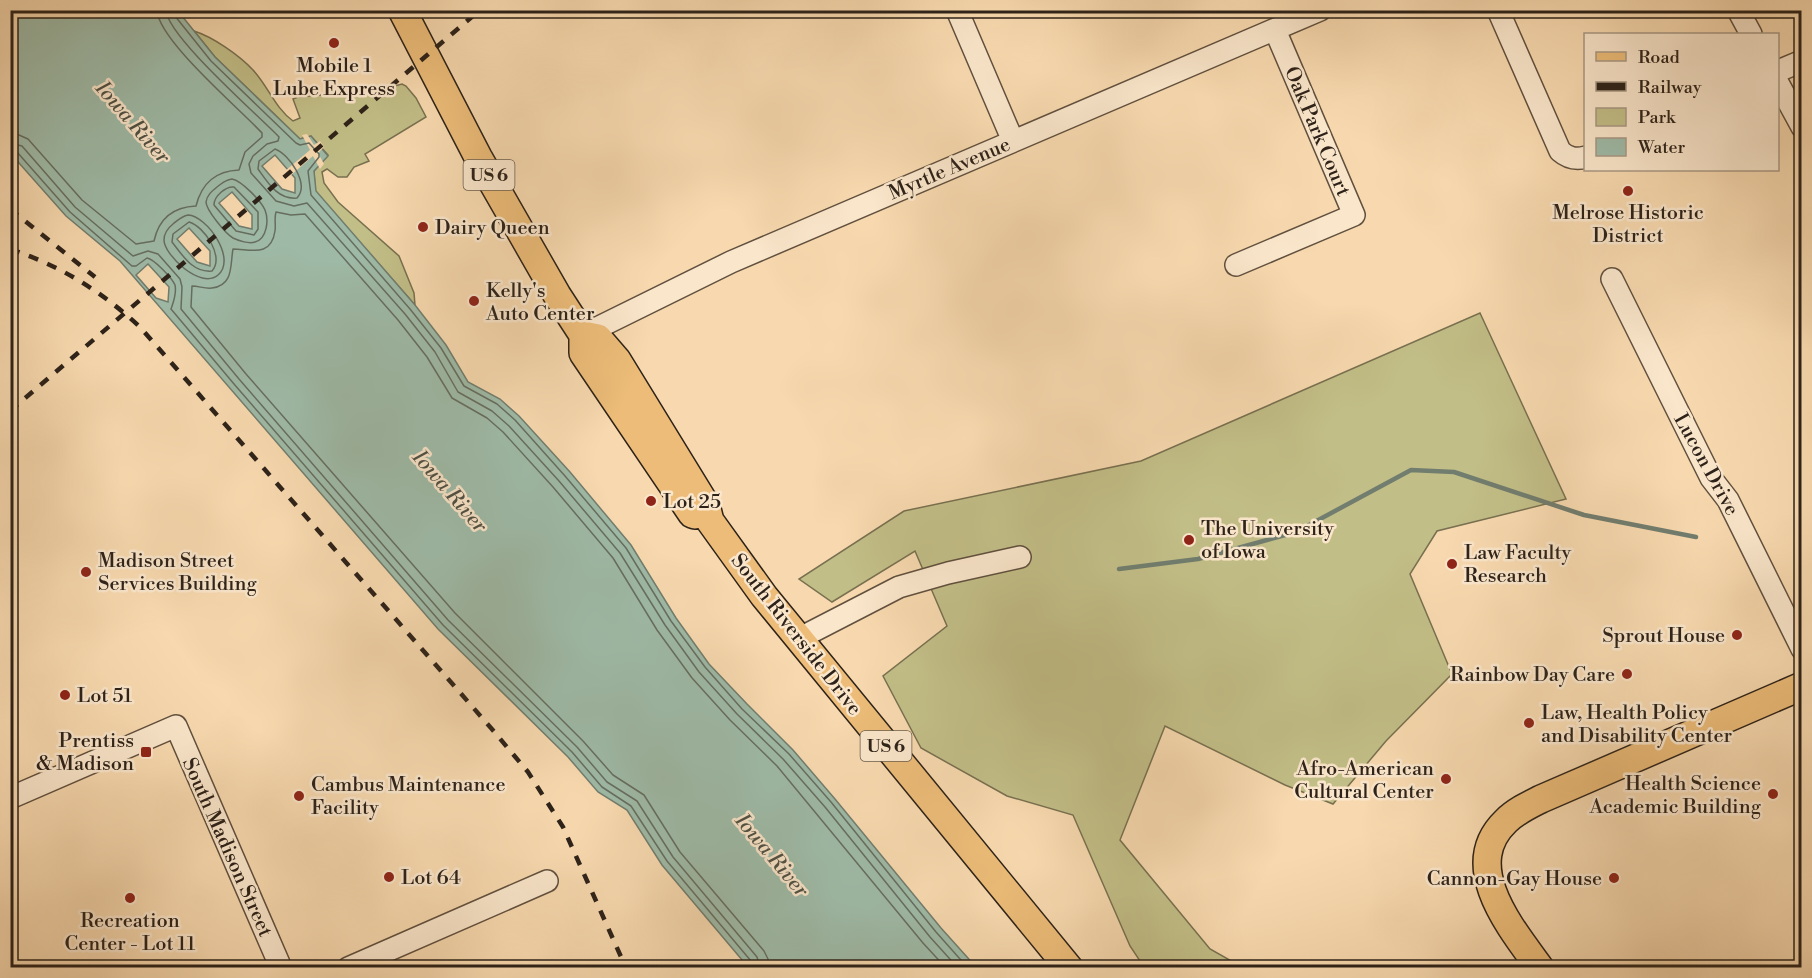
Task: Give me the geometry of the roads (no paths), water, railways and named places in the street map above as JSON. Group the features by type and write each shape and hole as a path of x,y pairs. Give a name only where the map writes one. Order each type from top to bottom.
{"main road":[{"name":"South Riverside Drive","path":"402,10 478,157 557,295 582,335 598,338 617,360 706,505 710,521 764,596 1069,968"},
{"path":"1540,968 1506,918 1490,889 1487,863 1491,842 1504,823 1541,799 1802,686"}],"street":[{"path":"957,10 1013,141"},
{"name":"Myrtle Avenue","path":"582,335 731,262 1320,10"},
{"path":"1498,10 1560,150 1576,159 1584,157"},
{"path":"1738,10 1750,33"},
{"name":"Oak Park Court","path":"1236,265 1354,215 1275,30"},
{"path":"1779,71 1802,61"},
{"path":"1779,85 1802,127"},
{"name":"Lucon Drive","path":"1612,279 1711,478 1728,500 1802,649"},
{"path":"800,638 899,587 1020,557"},
{"name":"South Madison Street","path":"10,798 176,726 281,968"},
{"path":"348,968 547,881"}],"water":[{"name":"Iowa River","path":"10,11 178,11 215,57 300,139 311,136 328,156 314,171 316,191 415,305 446,345 468,382 500,399 519,416 570,472 631,545 676,618 709,664 793,750 976,967 748,967 662,865 627,810 598,792 568,757 438,629 120,261 66,216 11,154","holes":["275,155 295,178 295,193 282,189 262,166","232,192 252,215 252,229 239,226 219,203","189,228 210,251 210,266 197,262 177,239","148,264 169,287 168,302 156,298 136,275"]}],"waterway":[{"path":"1119,569 1198,559 1296,532 1411,470 1454,472 1584,515 1696,537"}],"railway":[{"path":"10,411 480,10"},
{"path":"10,209 95,277"},
{"path":"10,249 46,263 79,281 110,302 140,327 491,728 528,772 563,827 626,968"}],"place":[{"name":"Mobile 1 Lube Express","path":"334,43"},
{"name":"Melrose Historic District","path":"1628,191"},
{"name":"Dairy Queen","path":"423,227"},
{"name":"Kelly's Auto Center","path":"474,301"},
{"name":"Lot 25","path":"651,501"},
{"name":"The University of Iowa","path":"1189,540"},
{"name":"Law Faculty Research","path":"1452,564"},
{"name":"Madison Street Services Building","path":"86,572"},
{"name":"Sprout House","path":"1737,635"},
{"name":"Rainbow Day Care","path":"1627,674"},
{"name":"Lot 51","path":"65,695"},
{"name":"Law, Health Policy and Disability Center","path":"1529,723"},
{"name":"Prentiss & Madison","path":"146,752"},
{"name":"Afro-American Cultural Center","path":"1446,779"},
{"name":"Health Science Academic Building","path":"1773,794"},
{"name":"Cambus Maintenance Facility","path":"299,796"},
{"name":"Lot 64","path":"389,877"},
{"name":"Cannon-Gay House","path":"1614,878"},
{"name":"Recreation Center - Lot 11","path":"130,898"}]}
